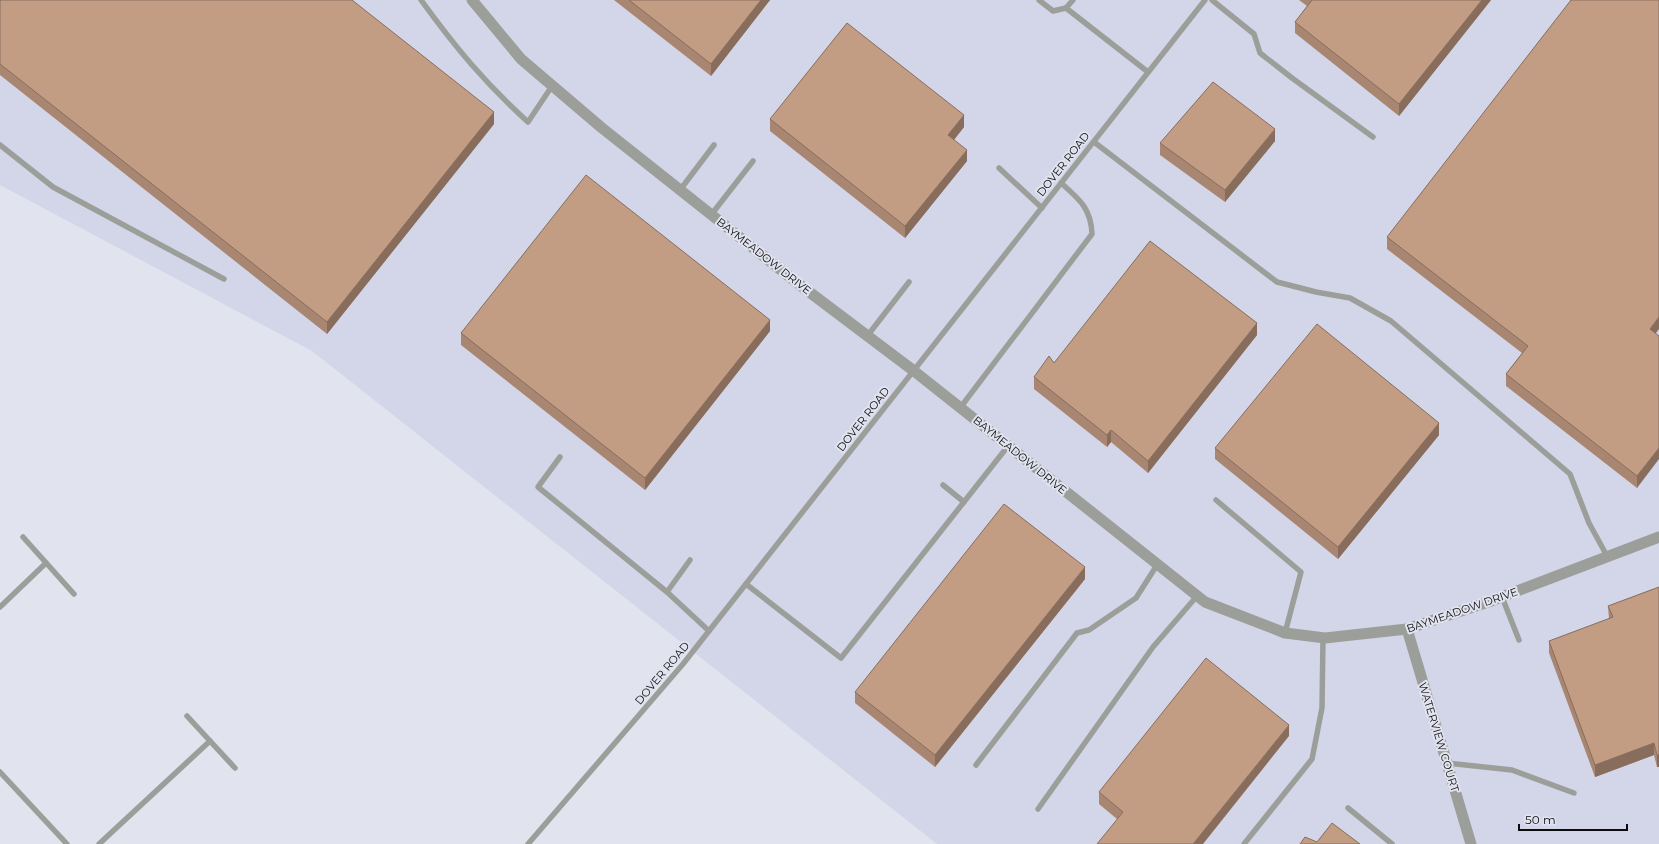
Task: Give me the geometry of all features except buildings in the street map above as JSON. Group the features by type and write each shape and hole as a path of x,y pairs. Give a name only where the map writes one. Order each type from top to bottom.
{"street":[{"name":"BAYMEADOW DRIVE","path":"472,0 521,59 602,128 800,285 914,371 1156,565 1205,602 1285,633 1324,638 1407,630 1502,597 1659,537"},
{"name":"WATERVIEW COURT","path":"1407,630 1471,844"}],"lane":[{"path":"421,0 462,56 494,91 528,122 552,86"},
{"path":"1039,0 1052,11 1066,8 1073,0"},
{"name":"DOVER ROAD","path":"528,844 683,664 1205,0"},
{"path":"1212,0 1254,34 1260,53 1373,137"},
{"path":"1066,8 1148,72"},
{"path":"1094,142 1277,282 1316,292 1350,298 1392,321 1570,474 1589,523 1608,556"},
{"path":"680,190 714,145"},
{"path":"0,146 53,187 224,279"},
{"path":"711,215 753,161"},
{"path":"999,168 1042,208"},
{"path":"960,408 1092,234 1092,219 1081,201 1061,183"},
{"path":"868,335 909,282"},
{"path":"746,584 841,658 1008,446"},
{"path":"560,457 538,487 667,592 709,631"},
{"path":"943,485 964,502"},
{"path":"1216,500 1301,572 1285,633"},
{"path":"23,537 74,594"},
{"path":"667,592 690,560"},
{"path":"0,607 46,563"},
{"path":"976,765 1078,633 1089,630 1136,598 1156,565"},
{"path":"1038,809 1152,647 1197,596"},
{"path":"1502,597 1520,640"},
{"path":"1244,844 1312,759 1322,708 1324,638"},
{"path":"187,716 235,768"},
{"path":"99,844 210,741"},
{"path":"1447,763 1512,770 1574,792"},
{"path":"0,772 67,844"},
{"path":"1348,808 1392,844"}],"shaded area":[{"path":"0,0 1659,0 1659,844 937,844 312,351 0,185"}]}
